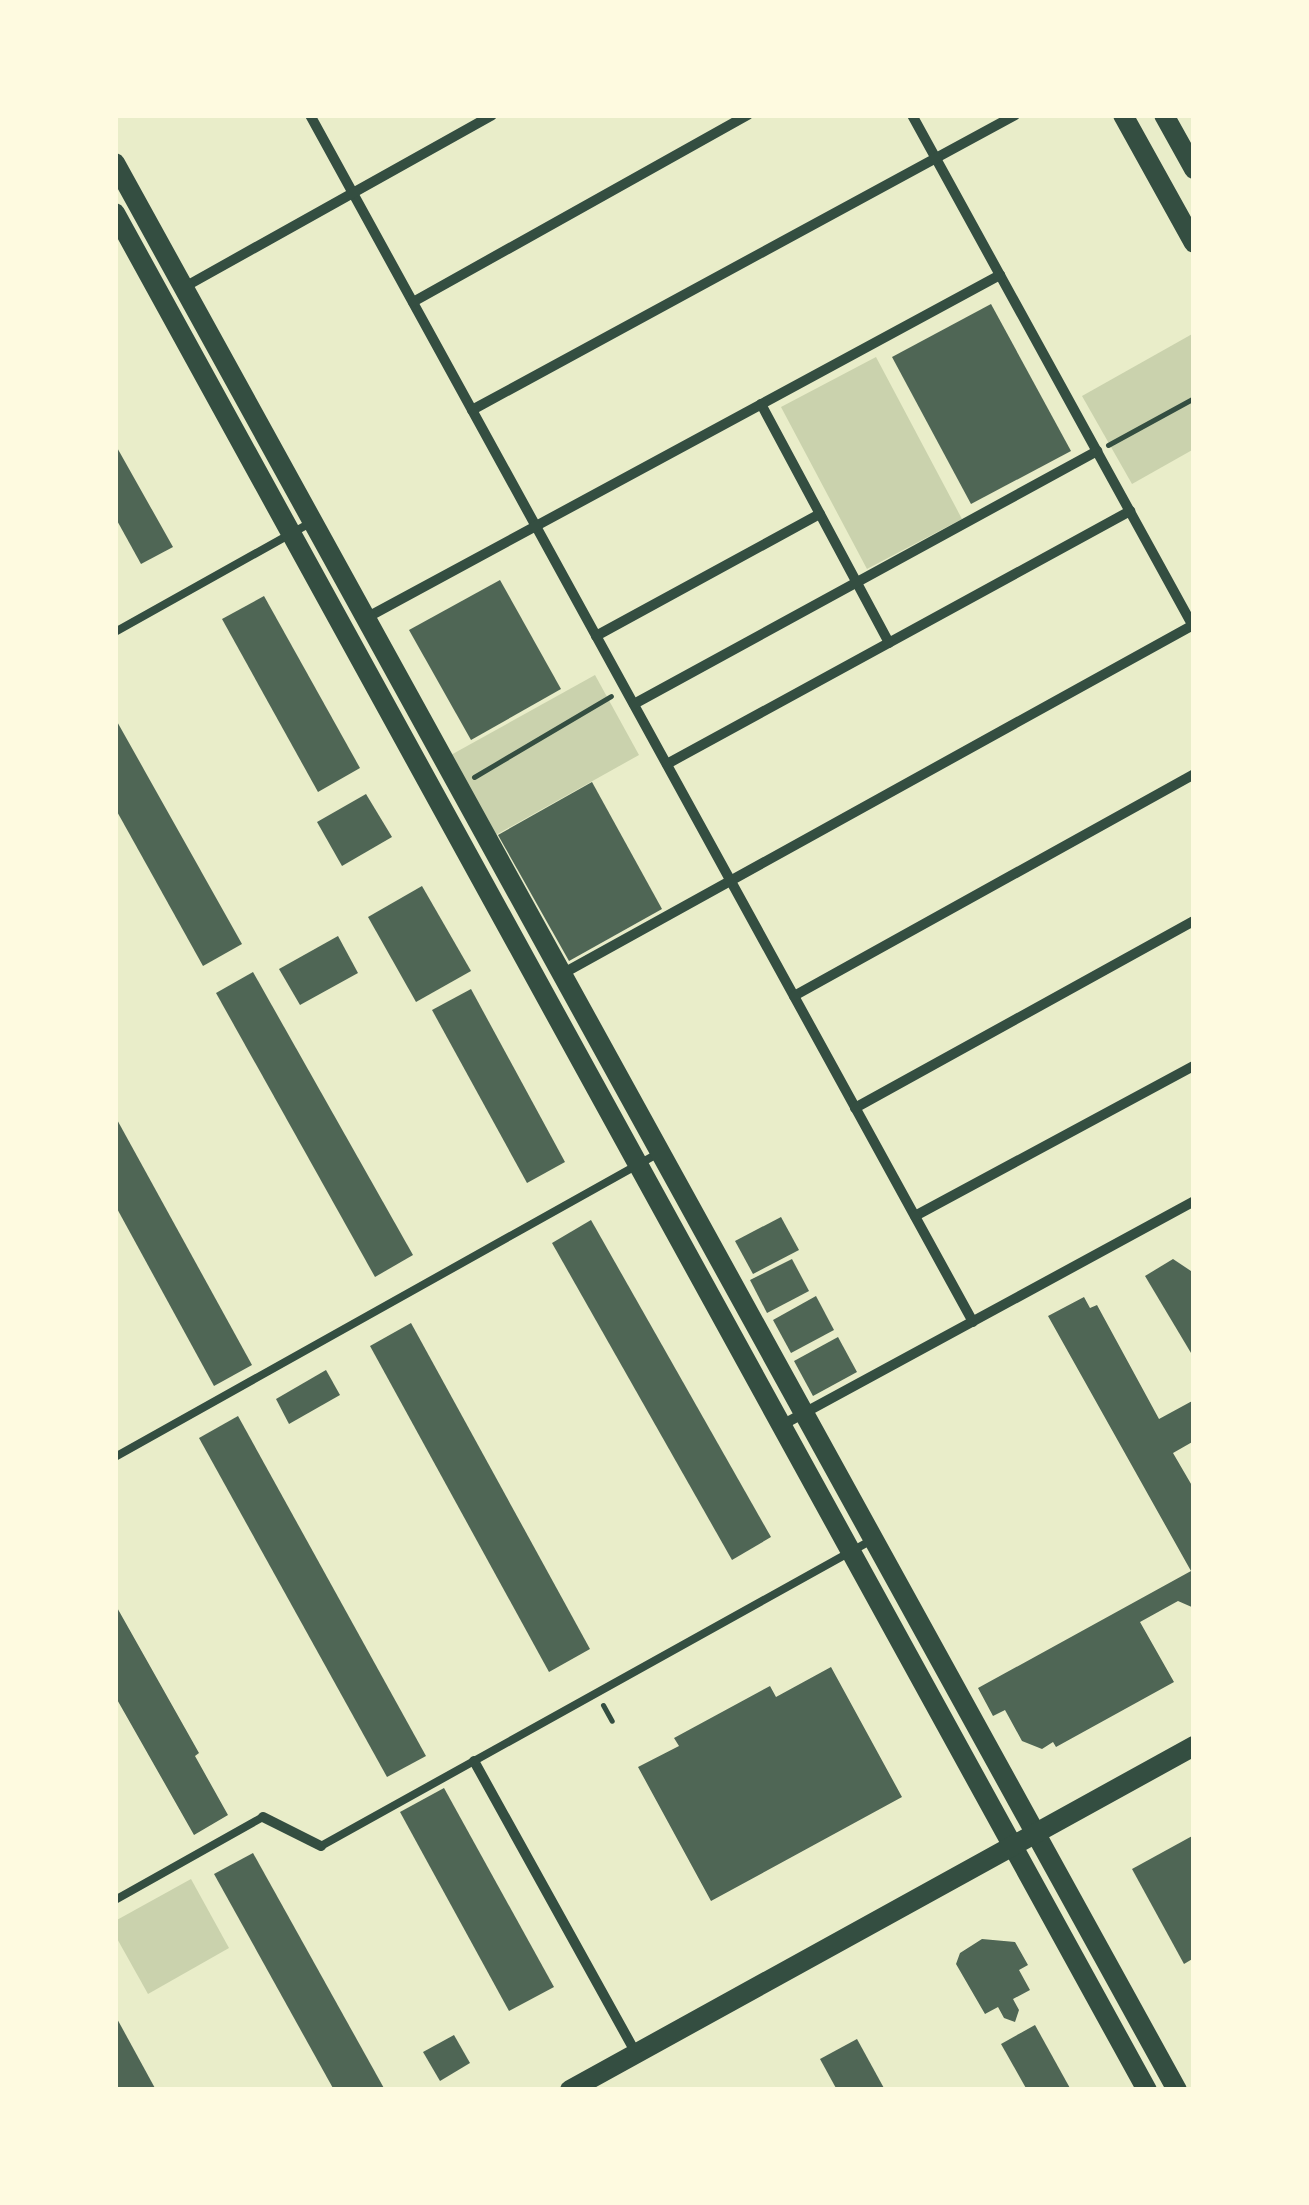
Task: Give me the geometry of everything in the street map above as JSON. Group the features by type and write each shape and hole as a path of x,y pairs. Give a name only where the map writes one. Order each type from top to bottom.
{"main road":[{"path":"1123,115 1194,243"},
{"path":"1164,115 1194,170"},
{"path":"115,162 1176,2090"},
{"path":"118,226 292,534 1147,2090"},
{"path":"570,2090 1194,1746"}],"street":[{"path":"310,115 973,1322"},
{"path":"162,299 492,115"},
{"path":"413,302 748,115"},
{"path":"562,974 1193,627 912,115"},
{"path":"472,410 1015,115"},
{"path":"366,618 1000,275"},
{"path":"761,404 889,643"},
{"path":"634,704 1097,451"},
{"path":"666,764 1130,511"},
{"path":"596,636 820,514"},
{"path":"794,996 1194,774"},
{"path":"855,1108 1194,921"},
{"path":"915,1216 1194,1066"},
{"path":"782,1425 1194,1202"},
{"path":"474,1761 636,2054"},
{"path":"263,1816 321,1846"}],"lane":[{"path":"118,226 146,219"},
{"path":"115,632 313,522"},
{"path":"115,1457 660,1152"},
{"path":"321,1846 874,1539"},
{"path":"115,1900 263,1816"}],"path":[{"path":"1097,451 1194,398"},
{"path":"459,787 624,687"}],"green space":[{"path":"1194,333 1194,449 1132,484 1082,396"},
{"path":"876,357 962,519 867,569 781,407"},
{"path":"595,675 639,755 485,841 440,761"},
{"path":"191,1879 229,1948 148,1994 115,1935 115,1921"}],"building":[{"path":"991,304 1071,451 971,504 892,357"},
{"path":"115,444 173,547 141,564 115,517"},
{"path":"500,580 561,689 471,740 409,630"},
{"path":"264,596 360,768 318,792 222,619"},
{"path":"115,718 242,944 203,966 115,808"},
{"path":"592,782 662,909 569,961 498,835"},
{"path":"366,794 392,837 342,866 317,822"},
{"path":"422,886 471,971 416,1002 368,917"},
{"path":"338,936 358,973 300,1005 279,969"},
{"path":"253,972 413,1255 375,1277 216,993"},
{"path":"471,989 565,1162 527,1183 432,1010"},
{"path":"115,1116 252,1365 214,1386 115,1205"},
{"path":"781,1217 799,1250 753,1274 735,1241"},
{"path":"591,1220 771,1537 732,1560 552,1243"},
{"path":"792,1259 809,1291 767,1313 750,1280"},
{"path":"1173,1259 1194,1273 1194,1358 1145,1276"},
{"path":"816,1296 834,1330 791,1353 773,1320"},
{"path":"1084,1297 1090,1308 1097,1305 1159,1419 1194,1400 1194,1441 1173,1453 1194,1489 1194,1608 1178,1601 1140,1622 1174,1682 1056,1747 1053,1742 1042,1749 1022,1741 1005,1710 993,1716 978,1688 1191,1571 1048,1316"},
{"path":"411,1323 590,1649 549,1672 370,1346"},
{"path":"838,1337 857,1372 813,1396 794,1361"},
{"path":"326,1370 340,1395 289,1424 276,1399"},
{"path":"238,1416 426,1756 387,1777 199,1438"},
{"path":"115,1604 199,1753 195,1756 228,1815 194,1835 115,1696"},
{"path":"831,1667 902,1797 711,1901 638,1767 679,1746 674,1738 770,1686 776,1697"},
{"path":"444,1788 554,1987 509,2011 400,1812"},
{"path":"1194,1835 1194,1958 1184,1964 1132,1869"},
{"path":"253,1853 385,2090 334,2090 214,1874"},
{"path":"982,1939 1015,1942 1028,1965 1019,1970 1030,1990 1013,1999 1019,2010 1015,2022 1004,2018 998,2007 985,2014 956,1964 960,1953"},
{"path":"115,2015 156,2090 115,2090"},
{"path":"1035,2025 1071,2090 1027,2090 1001,2044"},
{"path":"454,2035 470,2063 440,2081 423,2052"},
{"path":"857,2039 885,2090 837,2090 820,2059"}]}
